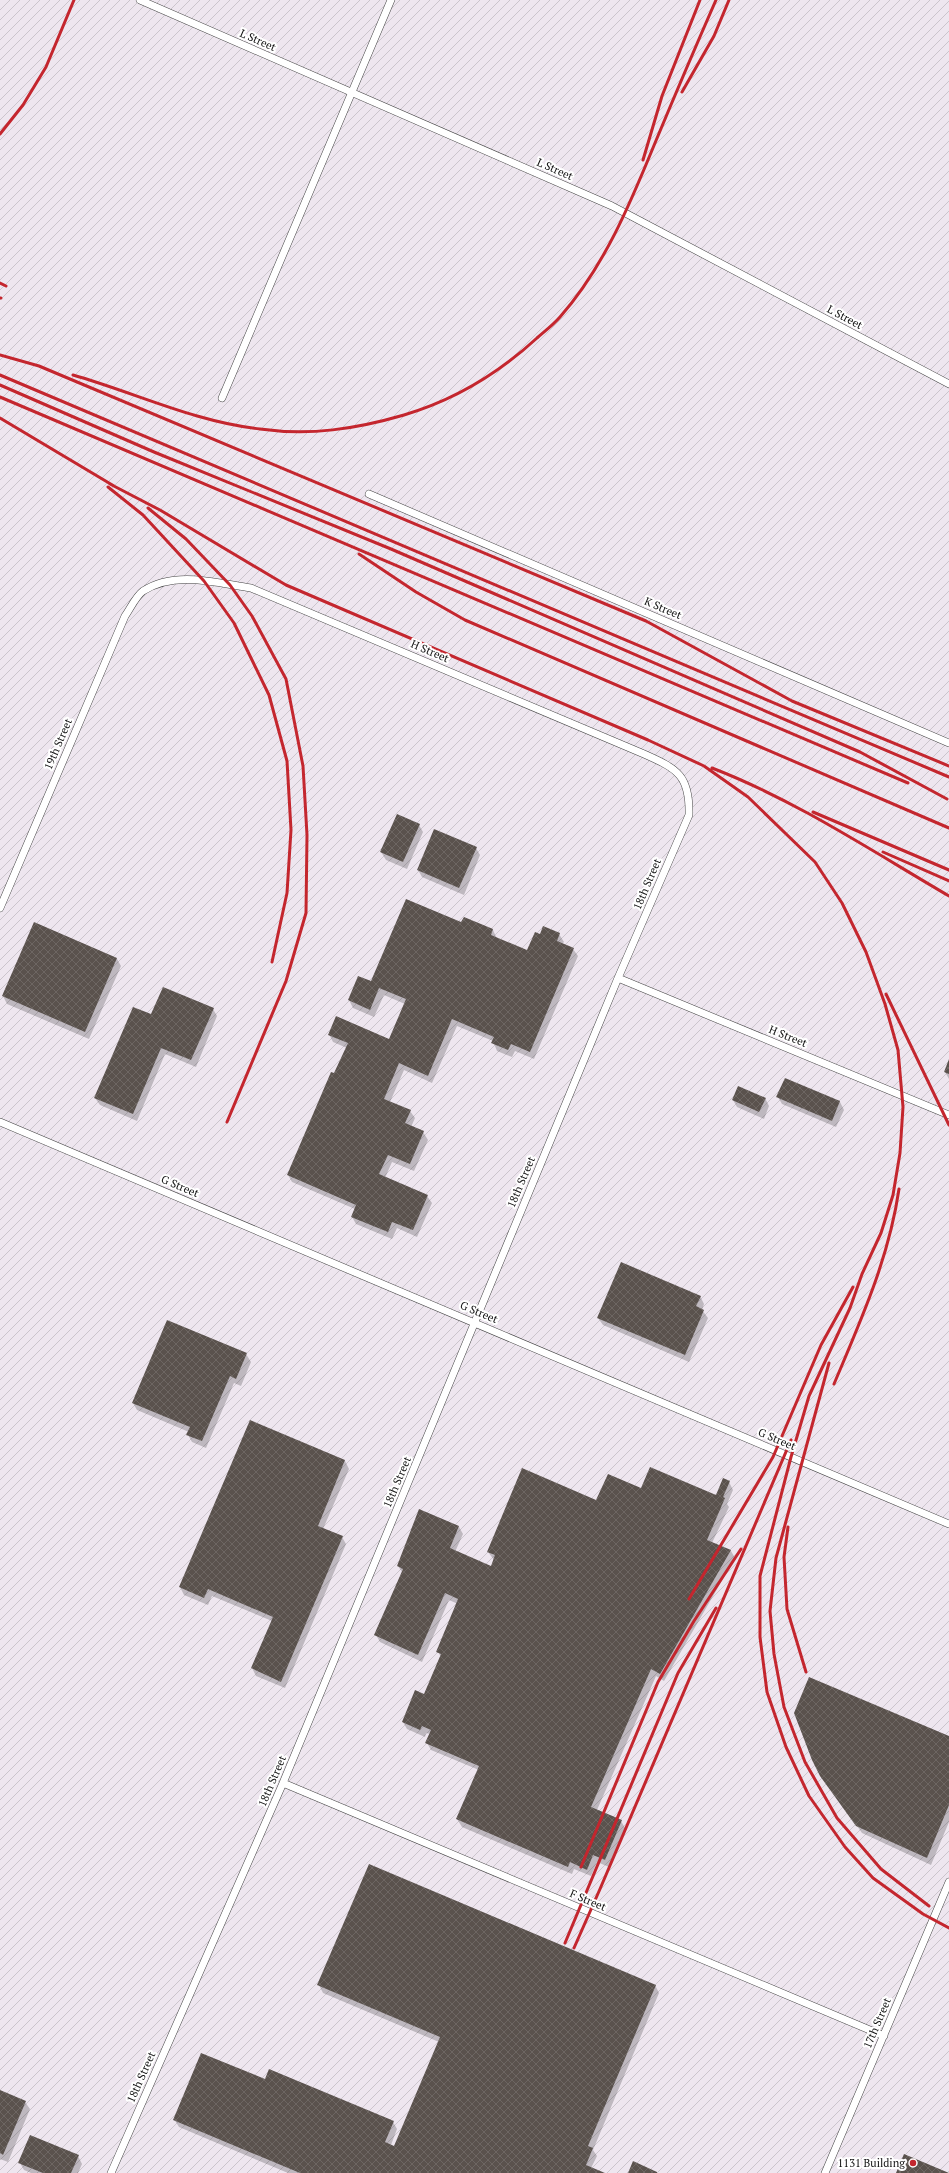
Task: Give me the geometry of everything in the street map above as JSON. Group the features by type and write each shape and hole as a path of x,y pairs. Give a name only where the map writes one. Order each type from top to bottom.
{"lane":[{"name":"L Street","path":"140,0 612,206 949,384"},
{"path":"222,398 391,0"},
{"name":"K Street","path":"369,494 949,743"},
{"name":"H Street","path":"142,592 162,583 186,579 252,588 666,764 681,776 689,794"},
{"name":"19th Street","path":"0,908 125,616 142,592"},
{"name":"18th Street","path":"111,2173 283,1783 618,978 689,815 689,794"},
{"name":"H Street","path":"618,978 949,1115"},
{"name":"G Street","path":"0,1122 949,1524"},
{"name":"F Street","path":"283,1783 884,2036"},
{"name":"17th Street","path":"825,2173 949,1882"}],"shaded area":[{"path":"0,0 949,0 949,2173 0,2173"}],"building":[{"path":"397,814 420,824 403,862 380,852"},
{"path":"434,829 477,847 459,888 417,870"},
{"path":"406,899 461,922 464,917 493,929 491,935 527,950 535,932 540,934 543,926 560,933 557,941 574,948 530,1052 511,1044 508,1050 491,1043 494,1037 452,1019 428,1076 399,1063 384,1099 411,1110 405,1123 424,1131 410,1164 388,1155 379,1174 428,1195 413,1230 392,1222 388,1232 351,1217 356,1205 287,1175 331,1072 334,1073 348,1043 328,1035 336,1016 389,1039 406,999 379,988 370,1010 348,1000 358,976 371,981"},
{"path":"34,922 117,958 85,1032 2,996"},
{"path":"163,987 214,1008 191,1060 161,1048 133,1114 94,1098 133,1007 151,1014"},
{"path":"949,1059 949,1074 944,1072"},
{"path":"785,1078 840,1101 832,1121 776,1097"},
{"path":"738,1086 766,1098 759,1112 732,1100"},
{"path":"621,1262 701,1296 696,1306 704,1310 685,1355 597,1318"},
{"path":"167,1320 247,1353 236,1379 230,1376 202,1441 186,1435 190,1427 132,1403"},
{"path":"250,1420 345,1460 318,1526 343,1536 281,1682 251,1668 273,1617 208,1589 204,1598 179,1587"},
{"path":"650,1467 716,1495 723,1478 730,1481 723,1497 725,1498 707,1540 731,1550 660,1674 651,1669 591,1807 622,1820 605,1860 593,1855 587,1870 570,1862 568,1867 456,1819 479,1766 425,1743 431,1730 422,1726 420,1730 402,1722 415,1690 424,1694 441,1654 436,1652 458,1599 445,1593 418,1655 374,1635 403,1569 397,1566 419,1509 459,1526 450,1548 491,1566 495,1555 487,1552 522,1468 596,1500 608,1474 641,1488"},
{"path":"809,1677 949,1736 949,1805 927,1858 856,1826 820,1776 812,1760 794,1713"},
{"path":"369,1864 656,1985 588,2146 593,2148 586,2165 605,2173 300,2173 173,2120 201,2053 265,2079 269,2069 394,2121 385,2142 394,2146 440,2037 317,1985"},
{"path":"0,2090 26,2101 3,2155 0,2153"},
{"path":"30,2135 79,2155 71,2173 43,2173 18,2163"},
{"name":"1131 Building","path":"904,2154 949,2173 896,2173"},
{"path":"633,2161 657,2172 657,2173 628,2173"}],"railway":[{"path":"0,134 23,105 46,67 74,0"},
{"path":"643,160 662,96 700,0"},
{"path":"73,375 189,414 212,420 260,429 297,432 333,430 386,420 423,409 458,394 507,363 552,325 576,298 590,277 626,212 716,0"},
{"path":"682,92 714,36 729,0"},
{"path":"0,283 6,286"},
{"path":"0,355 39,366 646,621 792,701 949,766"},
{"path":"0,375 949,777"},
{"path":"0,385 154,452 391,549 860,752 947,799"},
{"path":"0,397 908,783"},
{"path":"0,418 114,486"},
{"path":"110,484 160,510 286,585 648,740 704,766 748,797 815,862 842,903 866,952 885,1004 898,1050 903,1107 900,1153 893,1195 881,1233 862,1274 850,1308 809,1396 791,1457 760,1576 760,1637 767,1692 786,1747 809,1796 845,1847 873,1878 923,1914 949,1928"},
{"path":"108,487 143,515 204,581 234,623 269,695 287,761 291,830 287,893 272,962"},
{"path":"148,508 186,539 230,585 252,616 286,679 303,766 307,835 306,913 286,981 227,1122"},
{"path":"359,554 416,592 465,620 949,828"},
{"path":"712,768 773,795 833,827 949,896"},
{"path":"813,812 949,870"},
{"path":"883,852 949,881"},
{"path":"886,994 949,1125"},
{"path":"834,1384 873,1288 888,1240 899,1189"},
{"path":"689,1599 773,1457 821,1345 853,1287"},
{"path":"829,1363 776,1558 770,1611 774,1654 784,1707 805,1762 837,1818 881,1869 929,1906"},
{"path":"574,1948 791,1440"},
{"path":"788,1527 784,1557 787,1609 806,1672"},
{"path":"581,1867 658,1682 694,1621 741,1549"},
{"path":"565,1943 678,1673 716,1608"}],"place":[{"name":"1131 Building","path":"913,2163"}]}
